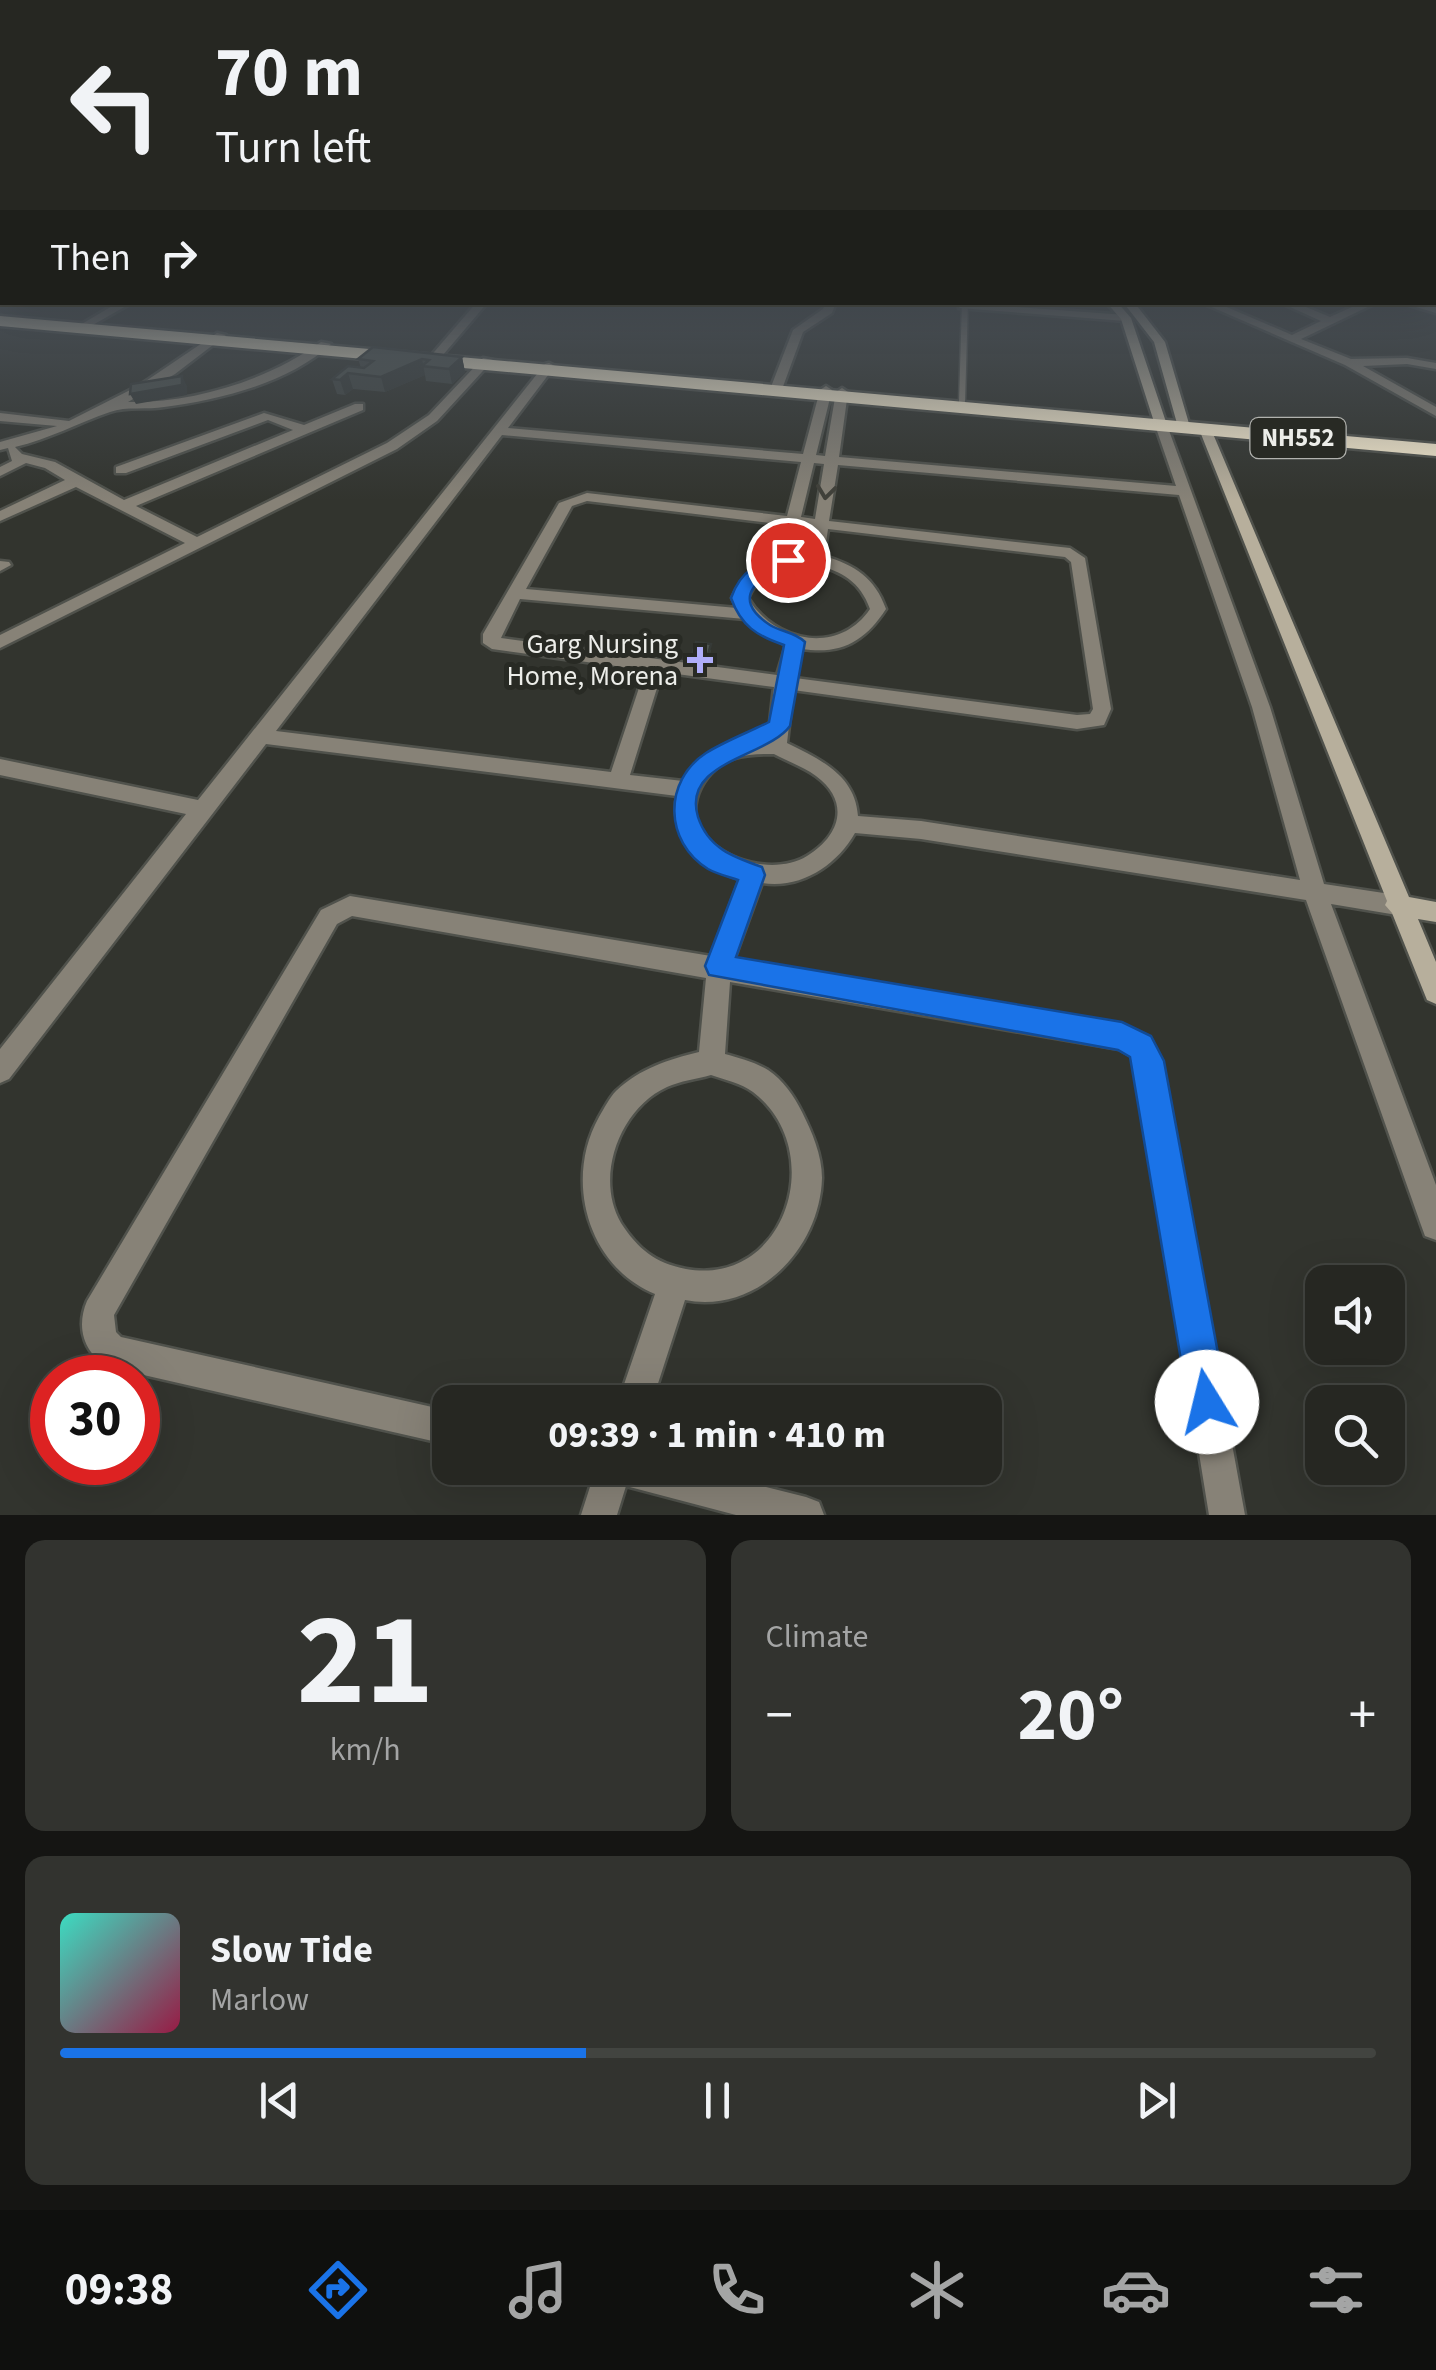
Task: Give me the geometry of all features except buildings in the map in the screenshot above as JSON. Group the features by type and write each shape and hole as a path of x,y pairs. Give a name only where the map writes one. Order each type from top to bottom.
{"highway":[{"name":"NH552","path":"457,360 1160,422"},
{"name":"NH552","path":"834,394 962,402 1436,446"}],"street":[{"path":"0,472 11,449 114,406 184,360"},
{"path":"114,406 166,402 230,388 302,360"},
{"path":"776,389 787,360"},
{"path":"1140,360 1182,491 1261,707 1314,890 1436,1224"},
{"path":"1166,360 1190,426 1436,992"},
{"path":"1341,360 1436,412"},
{"path":"1420,364 1425,360"},
{"path":"0,642 392,446 433,418 485,362"},
{"path":"1349,363 1436,366"},
{"path":"0,1070 548,368"},
{"path":"793,520 810,458 834,394"},
{"path":"816,560 830,460 834,394"},
{"path":"128,504 359,407"},
{"path":"121,470 268,416 308,431"},
{"path":"0,417 71,424"},
{"path":"500,430 1182,491"},
{"path":"11,449 128,504 196,542"},
{"path":"0,517 65,484 78,482"},
{"path":"574,498 793,520 1070,553 1078,560 1102,709 1097,720 1078,722 492,643 492,634 515,593 566,503 574,498"},
{"path":"788,560 816,560 848,568 871,586 878,608 864,629 833,642 795,642 766,632 746,614 740,598 746,581 763,568 788,560"},
{"path":"515,593 746,614"},
{"path":"778,736 784,684 795,642"},
{"path":"618,778 654,667"},
{"path":"263,736 689,790"},
{"path":"778,736 817,760 844,788 850,824 833,854 798,873 752,875 717,862 692,838 684,809 691,782 712,760 778,736"},
{"path":"0,768 205,810"},
{"path":"850,824 1314,890 1436,912"},
{"path":"710,1062 719,966 752,875"},
{"path":"432,1424 112,1352 100,1340 98,1312 337,909 350,906 1122,1037 1141,1047 1149,1061 1227,1515"},
{"path":"710,1062 761,1082 797,1126 808,1186 786,1246 736,1285 673,1288 639,1270 613,1241 598,1206 595,1167 604,1131 622,1100 648,1078 678,1065 710,1062"},
{"path":"641,1385 673,1288"},
{"path":"599,1515 609,1485"},
{"path":"690,1485 806,1515"}],"lane":[{"path":"962,402 963,360"}],"place":[{"name":"Garg Nursing Home, Morena","path":"700,660"}],"route":[{"path":"788,560 763,568 746,581 740,598 747,617 766,632 795,642 779,726 743,748 712,760 691,782 684,809 692,838 717,862 752,875 719,966 1122,1037 1141,1047 1149,1061 1207,1402"}]}
